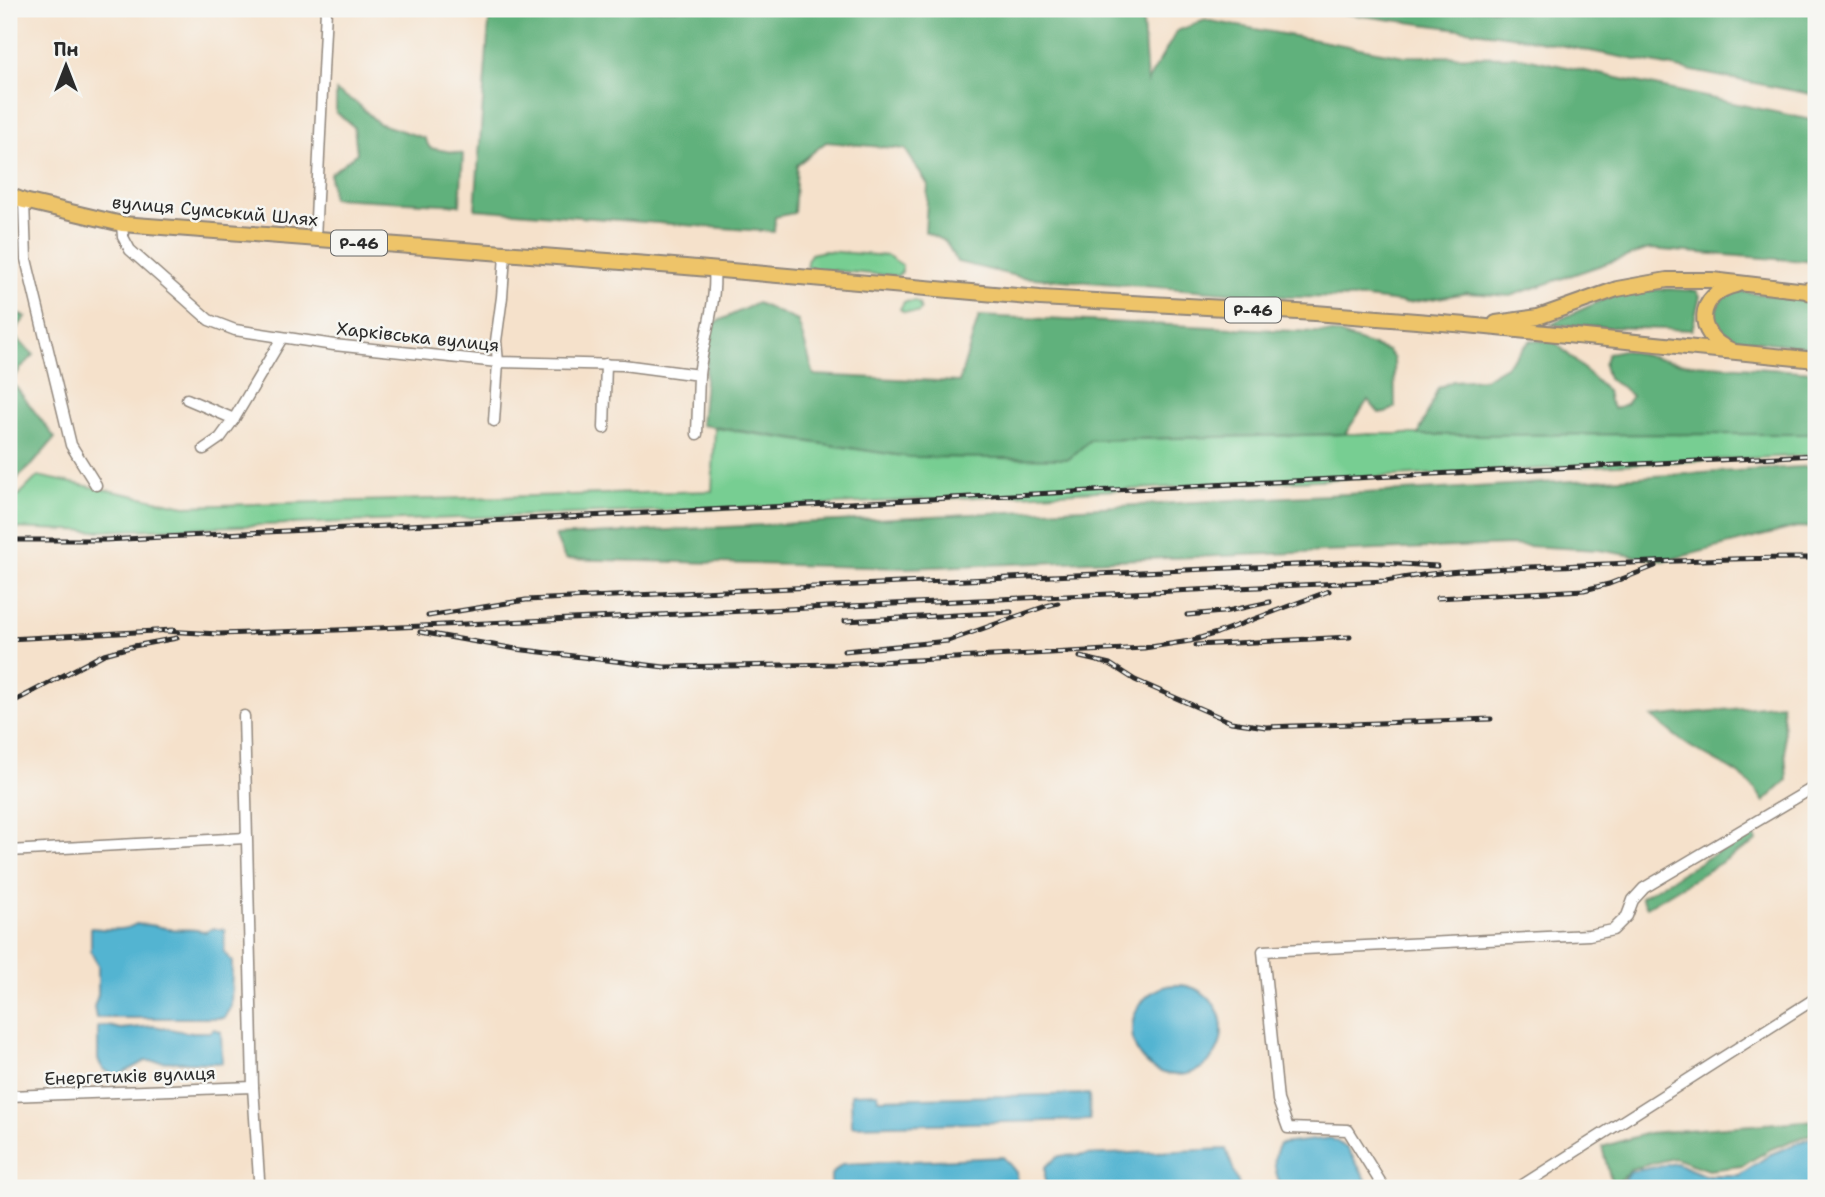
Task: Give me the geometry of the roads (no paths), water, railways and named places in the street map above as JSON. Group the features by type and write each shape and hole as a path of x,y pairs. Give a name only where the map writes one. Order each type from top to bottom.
{"main road":[{"name":"вулиця Сумський Шлях","path":"9,195 122,224 713,269"},
{"name":"Р-46","path":"713,269 1040,298 1315,313 1467,325 1816,360"},
{"name":"Р-46","path":"1467,325 1538,317 1617,289 1654,281 1688,279 1814,291"},
{"path":"1745,354 1717,343 1707,331 1704,316 1708,301 1714,294 1728,286 1748,284"}],"street":[{"path":"315,240 326,9"},
{"path":"24,201 26,259 71,445 96,485"},
{"name":"Харківська вулиця","path":"122,224 123,237 130,250 209,320 235,330 282,338 498,362 606,364 699,375"},
{"path":"495,421 498,362 496,341 505,255"},
{"path":"696,434 702,347 716,289 713,269"},
{"path":"204,449 220,438 234,419 282,338"},
{"path":"604,428 606,364"},
{"path":"187,399 234,419"},
{"path":"244,716 253,1087 259,1179 262,1188"},
{"path":"1384,1188 1349,1130 1289,1128 1278,1100 1263,951 1589,935 1613,930 1627,916 1633,900 1644,888 1816,786"},
{"path":"9,851 246,838"},
{"path":"1518,1188 1816,998"},
{"name":"Енергетиків вулиця","path":"9,1096 253,1087"}],"water":[{"path":"136,924 206,932 211,929 225,929 224,952 232,962 231,1006 224,1018 96,1018 94,1007 98,995 98,965 91,952 91,928 120,929"},
{"path":"1177,985 1194,988 1209,998 1219,1013 1222,1030 1219,1047 1209,1062 1194,1072 1177,1075 1160,1072 1145,1062 1135,1047 1132,1030 1135,1013 1145,998 1160,988"},
{"path":"154,1026 185,1032 210,1032 214,1029 221,1032 222,1063 145,1061 119,1075 112,1074 103,1069 98,1060 98,1027 120,1029"},
{"path":"878,1093 879,1099 1089,1094 1090,1120 852,1126 851,1094"},
{"path":"1815,1136 1816,1188 1618,1188 1630,1172 1676,1163 1704,1175 1739,1175 1771,1154"},
{"path":"1331,1138 1348,1149 1371,1188 1281,1188 1275,1160 1280,1144"},
{"path":"1226,1149 1240,1188 1045,1188 1045,1167 1059,1156"},
{"path":"1003,1157 1016,1172 1017,1188 831,1188 831,1175 842,1164"}],"railway":[{"path":"9,540 105,540 1816,455"},
{"path":"164,631 219,634 336,630 1386,581 1434,573 1508,568 1816,558"},
{"path":"428,616 526,600 1363,562 1437,566"},
{"path":"1437,598 1584,590 1609,584 1655,566"},
{"path":"420,632 516,649 664,667 839,664 1144,648 1190,641 1217,633 1329,591"},
{"path":"1187,615 1223,612 1270,602"},
{"path":"844,651 948,641 1058,603"},
{"path":"845,621 1011,612"},
{"path":"9,639 173,630"},
{"path":"1196,645 1350,637"},
{"path":"9,704 104,654 177,638"},
{"path":"1080,657 1110,664 1135,680 1231,722 1266,727 1491,719"}]}
